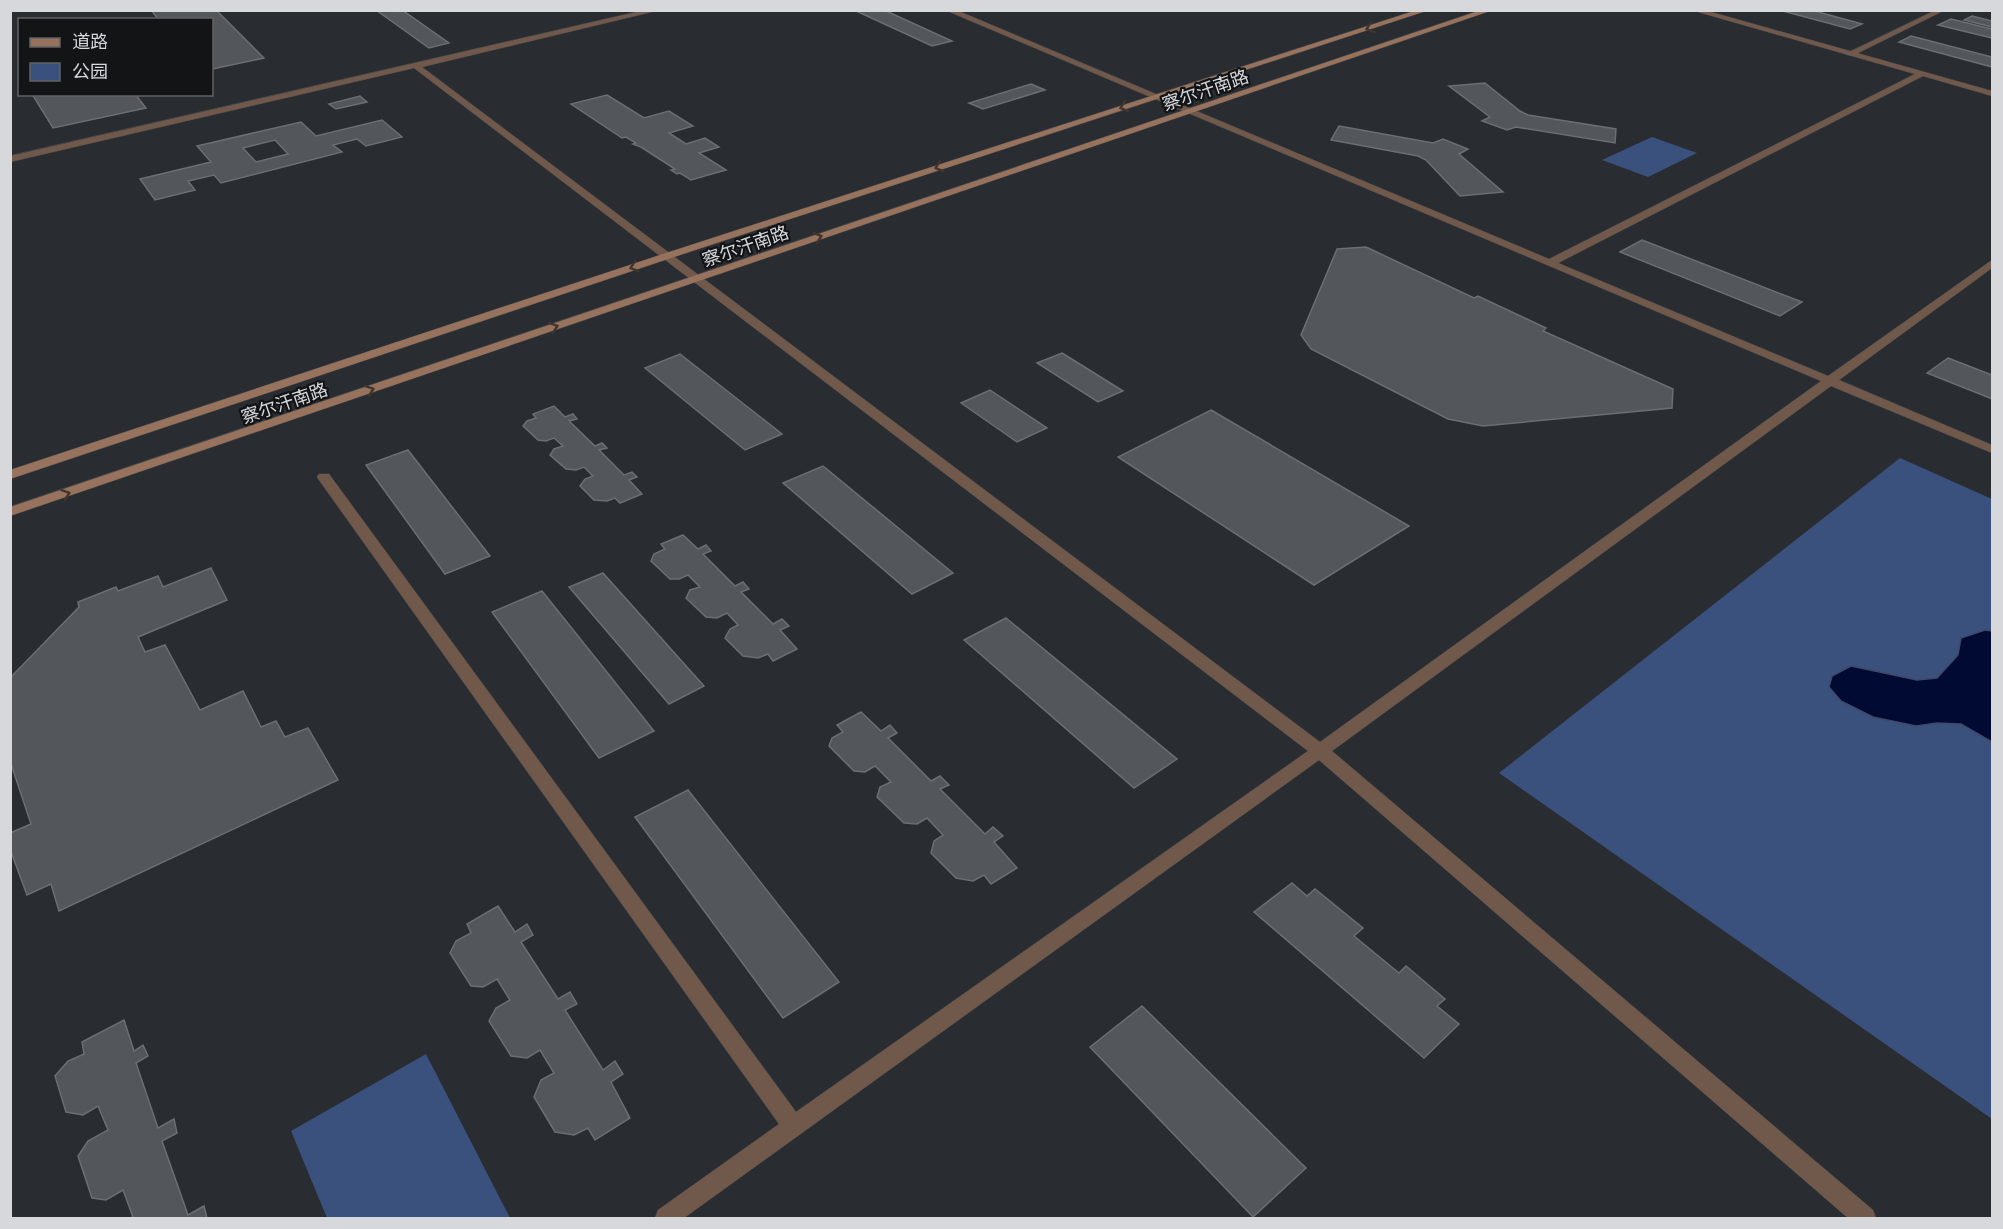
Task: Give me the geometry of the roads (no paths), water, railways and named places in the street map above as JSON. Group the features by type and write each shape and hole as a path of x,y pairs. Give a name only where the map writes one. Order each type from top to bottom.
{"main road":[{"name":"察尔汗南路","path":"10,475 667,256 1426,10"},
{"name":"察尔汗南路","path":"10,512 1490,10"}],"street":[{"path":"10,159 657,10"},
{"path":"948,10 1992,449"},
{"path":"1694,10 1992,93"},
{"path":"416,66 1320,751 1864,1218"},
{"path":"1549,263 1921,74"},
{"path":"666,1218 1320,751 1992,262"},
{"path":"324,477 794,1127"}],"lane":[{"path":"1850,54 1942,10"}]}
